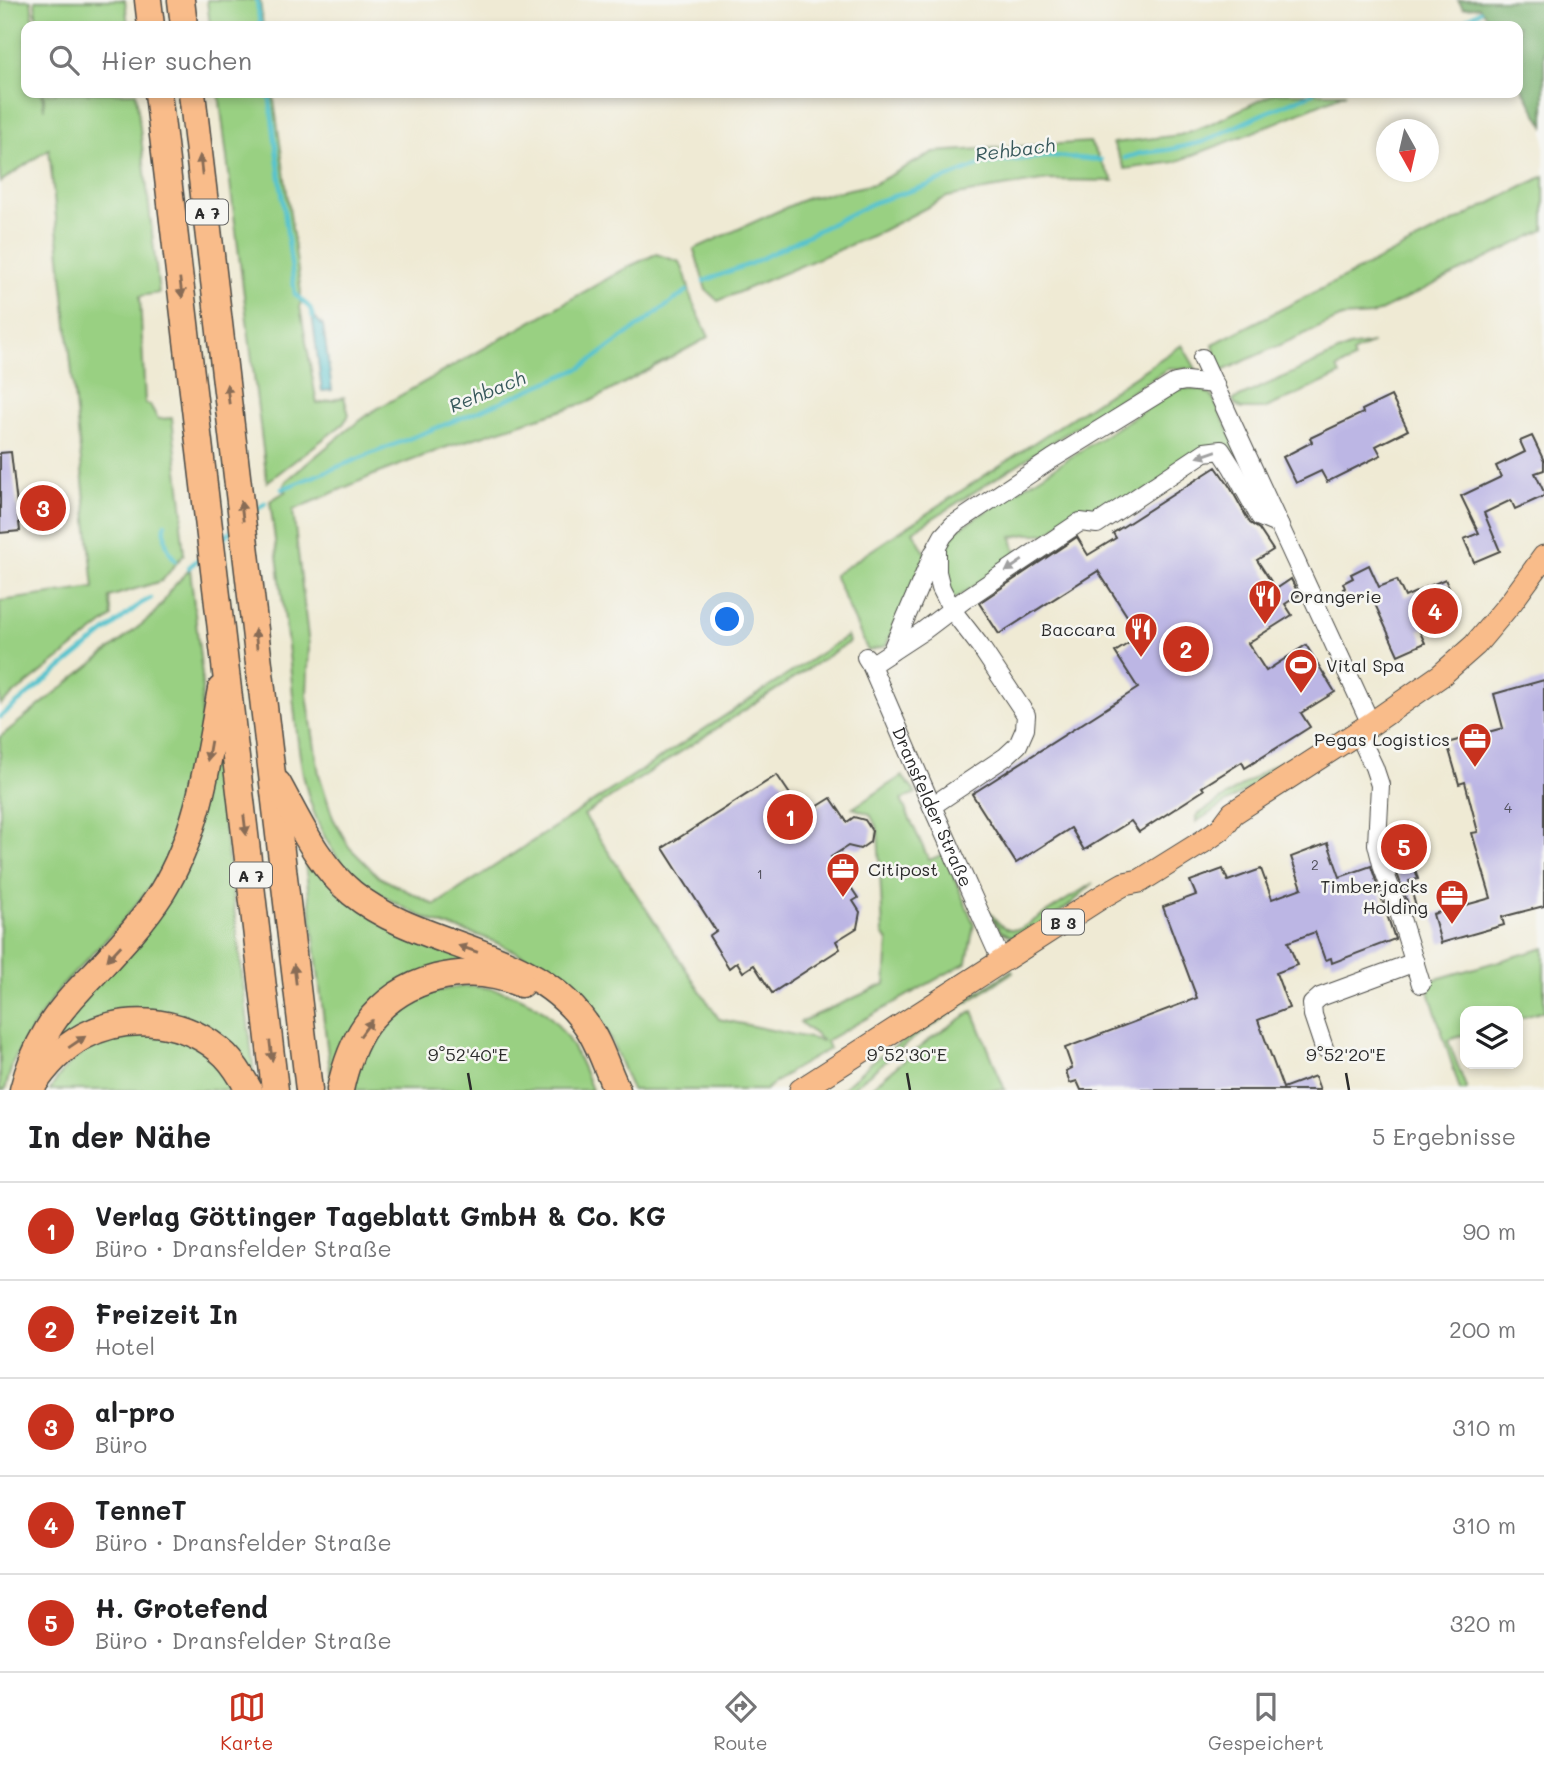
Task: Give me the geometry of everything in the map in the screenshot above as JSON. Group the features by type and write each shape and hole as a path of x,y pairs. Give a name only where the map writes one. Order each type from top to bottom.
{"highway":[{"path":"148,0 150,21"},
{"path":"181,0 183,21"},
{"name":"A 7","path":"159,98 275,1090"},
{"name":"A 7","path":"193,98 309,1090"},
{"path":"23,1090 30,1066 47,1031 75,994 136,927 162,891 182,854 201,798 226,660"},
{"path":"272,774 308,839 345,887 367,904 417,931 503,961 548,986 576,1011 585,1023 617,1090"},
{"path":"340,1090 355,1045 366,1025 378,1012 417,984 433,978 466,973 512,980 528,987 556,1006 569,1018 582,1039 602,1090"},
{"path":"30,1090 55,1058 84,1036 103,1028 140,1022 177,1027 208,1042 225,1055 239,1071 249,1090"}],"main road":[{"name":"B 3","path":"801,1090 1001,960 1125,884 1140,881 1204,841 1221,829 1233,813 1440,676 1475,645 1544,557"},
{"name":"B 3","path":"829,1090 880,1040"}],"street":[{"path":"1202,358 1279,525 1365,728 1380,793 1377,844 1421,984"},
{"path":"891,652 937,547 953,525 1052,459 1175,383 1186,381 1214,384"},
{"path":"891,652 1080,522 1097,524 1205,452 1221,450 1261,517 1279,525"},
{"path":"932,806 1005,757 1018,745 1025,729 1026,716 940,589 937,547"},
{"name":"Dransfelder Straße","path":"891,652 868,660 1001,960"},
{"path":"1324,1048 1312,1004 1320,997 1415,962"}],"green space":[{"path":"0,0 31,0 33,21 21,21 21,98 43,98 44,109 44,98 137,98 159,293 140,296 145,404 150,405 158,419 172,418 183,513 181,524 184,554 162,581 109,597 112,617 0,705 0,601 94,588 49,149 0,182"},
{"path":"35,0 125,0 127,21 37,21"},
{"path":"207,0 260,0 262,21 209,21"},
{"path":"1458,0 1544,0 1544,126 1523,90 1523,21 1485,21 1487,17 1479,7 1463,8"},
{"path":"220,98 274,98 301,292 300,307 317,404 344,397 349,415 343,424 267,482"},
{"path":"1265,98 1334,98 1175,162 1125,169 1113,143 1180,135"},
{"path":"1090,142 1114,181 1049,180 947,197 876,234 718,301 706,290 694,249 807,198 874,184 934,152"},
{"path":"1544,176 1544,230 1372,315 1342,317 1220,372 1213,344"},
{"path":"656,254 680,262 692,301 709,337 591,401 447,447 293,510 309,646 307,695 319,774 333,818 349,847 379,877 435,905 847,636 849,642 584,815 719,1019 823,1041 800,1022 885,984 888,941 883,933 878,830 870,814 853,808 902,776 916,793 901,800 929,860 944,854 974,924 967,962 826,1041 829,1049 765,1090 632,1090 611,1041 591,1007 561,979 501,945 404,908 366,884 345,866 324,835 314,812 306,788 297,739 270,501 286,491 282,489 286,481 373,411 630,266"},
{"path":"1373,343 1352,353 1354,360 1337,368 1340,375 1264,409 1241,409 1233,400 1349,347"},
{"path":"1182,345 1196,369 1169,368 913,531 926,554 886,646 868,651 834,575"},
{"path":"1179,388 1202,390 1212,396 1249,472 1245,473 1227,447 1096,517 1092,512 1087,515 1076,512 1047,534 1012,537 1015,551 1029,549 955,599 945,588 945,551 955,531"},
{"path":"190,569 202,675 201,750 173,851 149,888 118,927 60,988 13,1062 5,1090 0,1090 0,737 151,617 170,590"},
{"path":"215,751 255,1081 171,1019 35,1062 138,931"},
{"path":"1288,759 1292,761 1196,822 1196,816 1272,766"},
{"path":"302,838 327,877 504,967 416,977 332,1088"},
{"path":"1093,883 1070,905 1023,935 1012,937 1001,931 988,913 1006,928 1020,929"},
{"path":"1544,948 1544,1011 1523,1017 1523,1006 1460,1006 1460,1036 1448,1040 1467,1090 1460,1090 1426,982"},
{"path":"1012,970 1013,972 914,1038 850,1090 841,1090 873,1061"},
{"path":"470,986 516,996 534,1004 549,1016 573,1047 592,1090 352,1090 368,1046 390,1015 423,995"},
{"path":"973,1011 1005,1090 868,1090 931,1038"},
{"path":"154,1033 197,1044 240,1090 50,1090 69,1065 94,1045 119,1036"}],"water":[{"path":"312,314 323,326 332,390 322,391"}],"building":[{"path":"1391,396 1408,430 1376,446 1381,455 1327,482 1321,471 1296,483 1283,457 1312,442 1310,438 1363,413 1362,410"},
{"path":"1532,436 1544,461 1544,470 1535,473 1544,496 1515,509 1511,500 1484,513 1500,551 1474,562 1464,539 1479,533 1461,496 1501,477 1496,466 1525,452 1520,441"},
{"path":"11,452 20,531 0,533 0,453"},
{"path":"1216,467 1250,523 1259,529 1273,550 1257,560 1276,589 1291,579 1299,595 1285,604 1292,615 1248,643 1266,671 1306,645 1335,692 1301,713 1310,727 1245,768 1242,762 1139,832 1131,821 1084,850 1071,828 1016,863 972,794 1138,688 1115,652 1140,636 1098,571 999,634 979,603 1077,537 1088,555 1116,538 1113,533"},
{"path":"1369,565 1379,587 1397,580 1405,597 1445,579 1457,606 1423,621 1426,627 1419,630 1425,643 1398,655 1370,593 1349,602 1343,589 1343,583 1353,578 1351,574"},
{"path":"1544,680 1544,906 1502,917 1504,925 1441,943 1433,914 1491,898 1472,833 1478,832 1465,782 1459,784 1447,743 1503,728 1494,694"},
{"path":"777,775 804,815 831,798 847,822 854,817 865,820 872,831 870,842 860,849 848,846 831,857 858,898 853,901 860,912 857,928 836,941 840,949 772,993 754,965 743,972 737,962 729,968 709,936 716,931 663,848"},
{"path":"1413,835 1419,853 1411,855 1418,879 1409,881 1416,907 1410,909 1394,865 1389,841"},
{"path":"1328,843 1340,877 1371,866 1395,939 1332,963 1331,958 1325,960 1315,932 1288,942 1297,965 1276,973 1289,1008 1258,1020 1283,1088 1315,1076 1320,1090 1081,1090 1077,1081 1070,1083 1066,1071 1072,1068 1065,1048 1197,998 1163,907 1196,895 1190,881 1223,869 1228,881 1261,869 1272,899 1302,888 1291,857"}],"waterway":[{"path":"257,0 259,21"},
{"name":"Rehbach","path":"1464,21 1480,11"},
{"path":"270,98 295,294 310,308 313,317"},
{"name":"Rehbach","path":"1125,158 1203,142 1301,98"},
{"name":"Rehbach","path":"704,281 750,264 875,202 985,163 1053,156 1101,160"},
{"name":"Rehbach","path":"282,489 581,368 687,291"},
{"name":"Rehbach","path":"252,514 265,503"},
{"path":"165,524 166,543 175,560"},
{"name":"Rehbach","path":"220,541 235,528"},
{"name":"Rehbach","path":"188,568 203,555"},
{"name":"Rehbach","path":"0,717 151,598"}],"place":[{"name":"al-pro","path":"43,508"},
{"name":"TenneT","path":"1435,611"},
{"name":"Orangerie","path":"1265,626"},
{"name":"Freizeit In","path":"1186,649"},
{"name":"Baccara","path":"1141,659"},
{"name":"Vital Spa","path":"1301,695"},
{"name":"Pegas Logistics","path":"1475,769"},
{"name":"Verlag Göttinger Tageblatt GmbH & Co. KG","path":"790,817"},
{"name":"H. Grotefend","path":"1404,847"},
{"name":"Citipost","path":"843,899"},
{"name":"Timberjacks Holding","path":"1452,926"}]}
